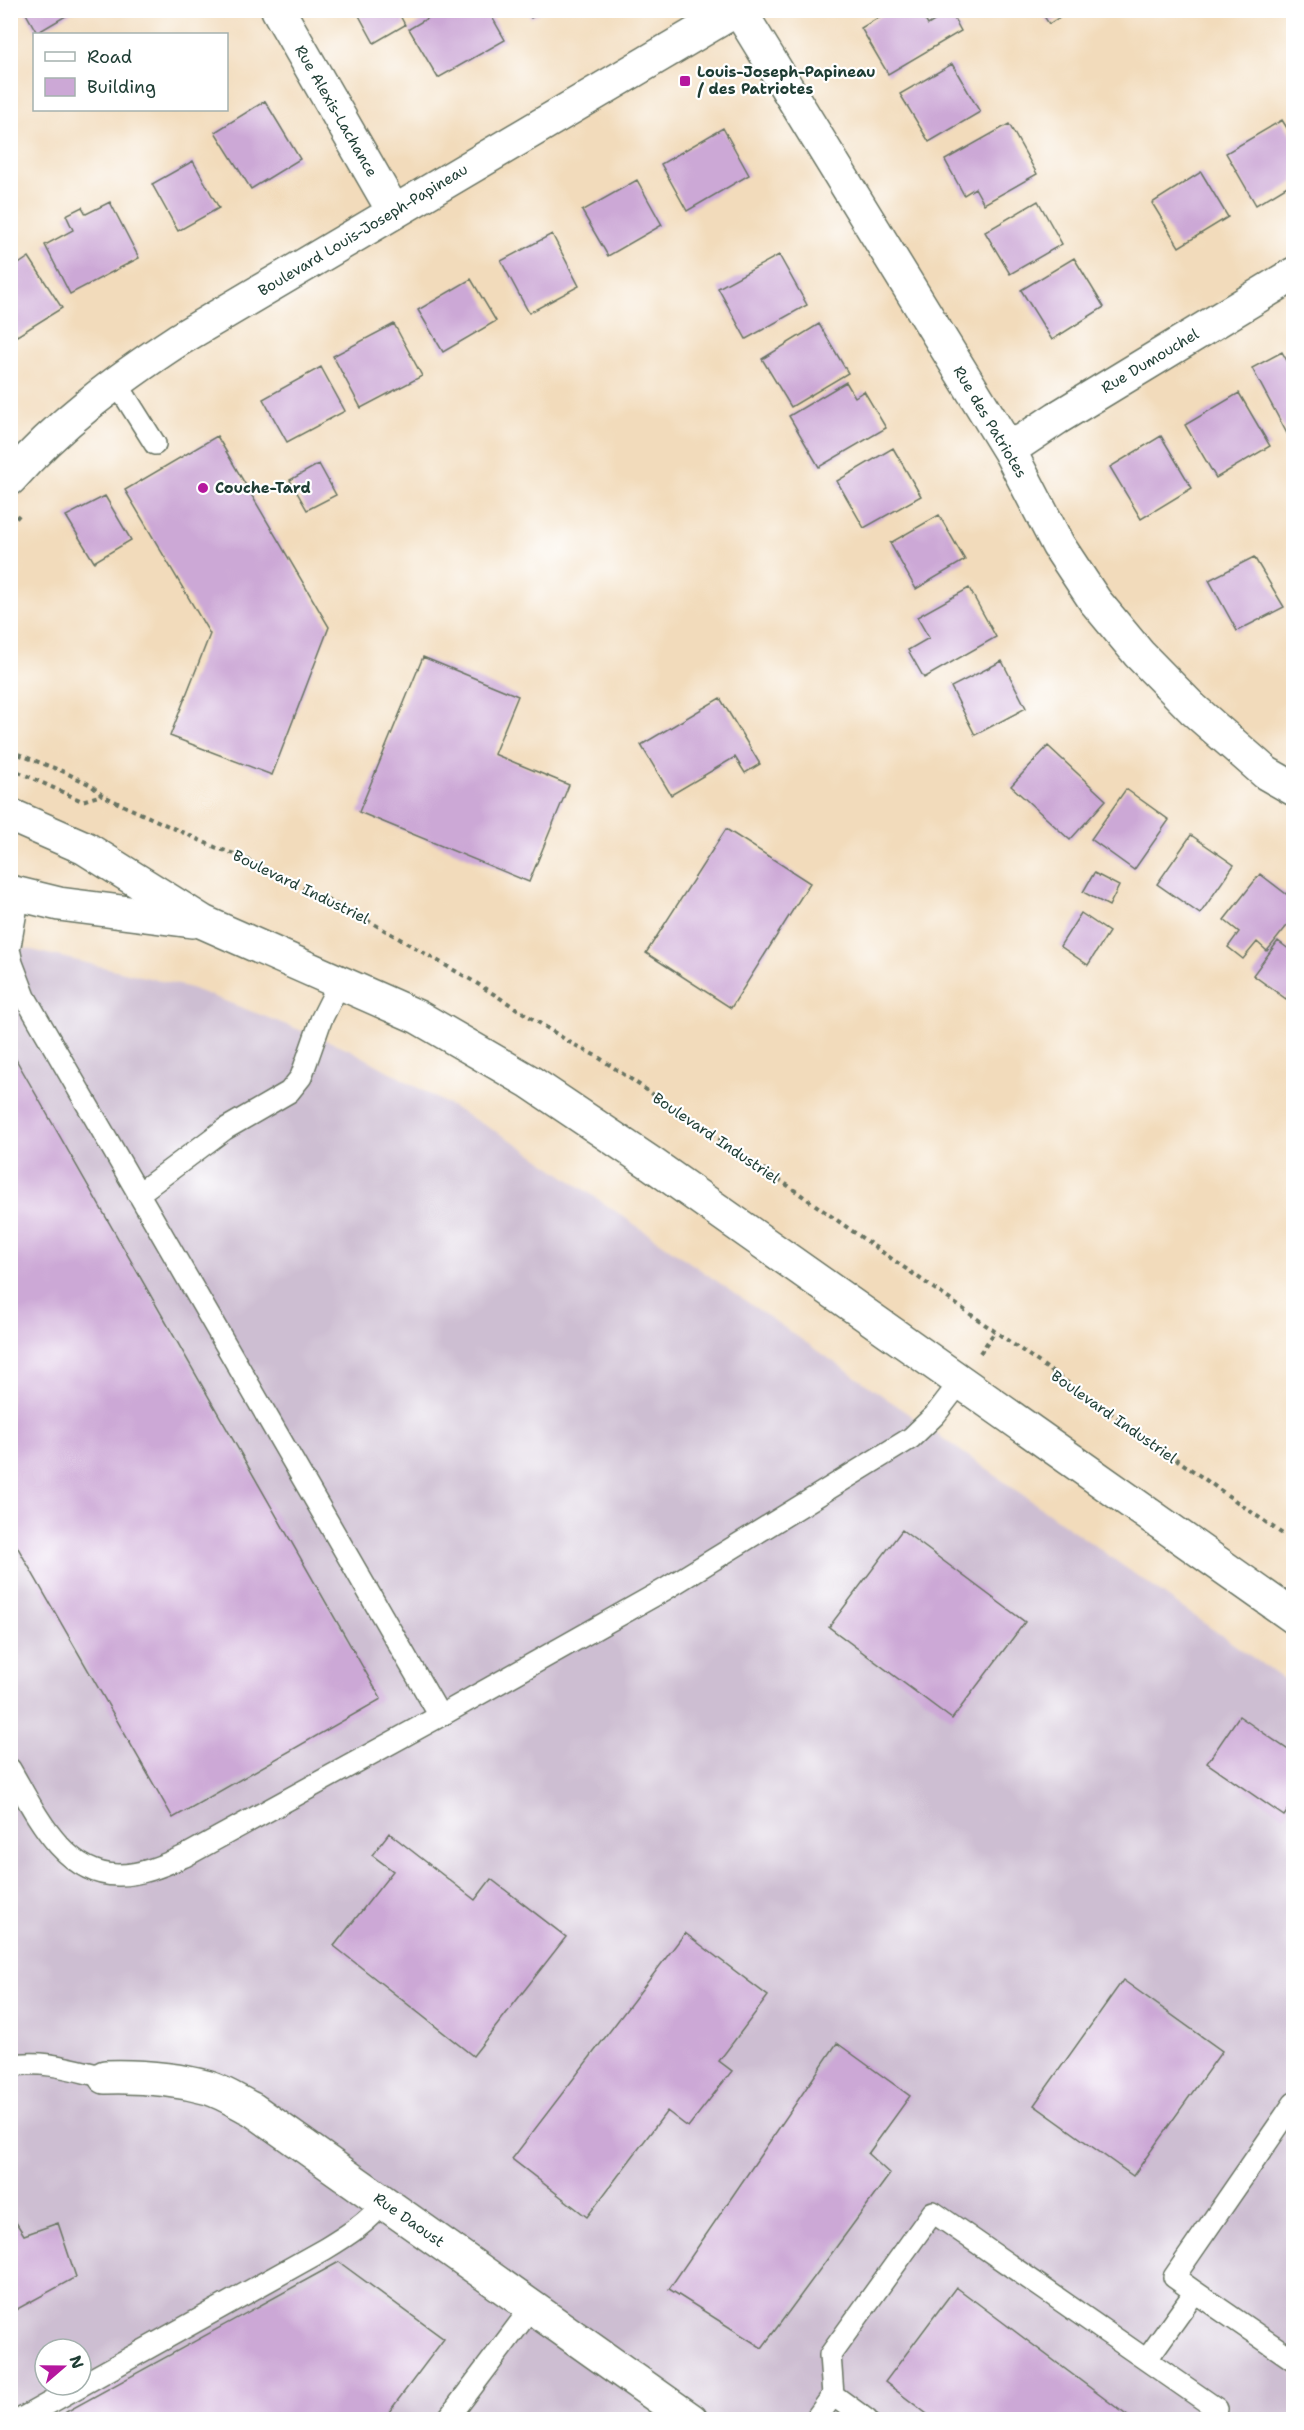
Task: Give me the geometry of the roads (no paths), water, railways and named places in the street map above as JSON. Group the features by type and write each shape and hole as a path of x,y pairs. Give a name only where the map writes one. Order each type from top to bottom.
{"street":[{"name":"Rue Alexis-Lachance","path":"278,10 394,212"},
{"name":"Boulevard Louis-Joseph-Papineau","path":"10,479 62,427 116,382 178,339 738,10"},
{"name":"Rue des Patriotes","path":"738,10 1009,450 1058,545 1095,601 1139,654 1193,709 1266,773 1293,789"},
{"name":"Rue Dumouchel","path":"1009,450 1057,418 1293,274"},
{"path":"10,815 85,848 202,922 418,1017 530,1082 652,1164 1293,1617"},
{"path":"15,893 59,904 202,922"},
{"name":"Rue Daoust","path":"105,2077 185,2083 210,2089 252,2109 532,2307 671,2414"}],"lane":[{"path":"116,382 154,444"},
{"path":"15,893 12,963 25,997 440,1716"},
{"path":"138,1194 225,1129 289,1092 301,1077 321,1020 340,982"},
{"path":"10,1770 44,1829 63,1850 83,1865 106,1874 120,1875 144,1872 186,1856 664,1590 897,1447 925,1425 961,1381"},
{"path":"10,2066 28,2062 46,2064 105,2077"},
{"path":"1293,2103 1174,2277 1293,2360"},
{"path":"19,2420 325,2249 358,2229 384,2202"},
{"path":"815,2420 833,2395 830,2355 933,2212 1217,2409"},
{"path":"1147,2360 1195,2292"},
{"path":"447,2420 532,2307"},
{"path":"833,2395 867,2420"}],"place":[{"name":"Louis-Joseph-Papineau / des Patriotes","path":"685,81"},
{"name":"Couche-Tard","path":"203,488"}]}
